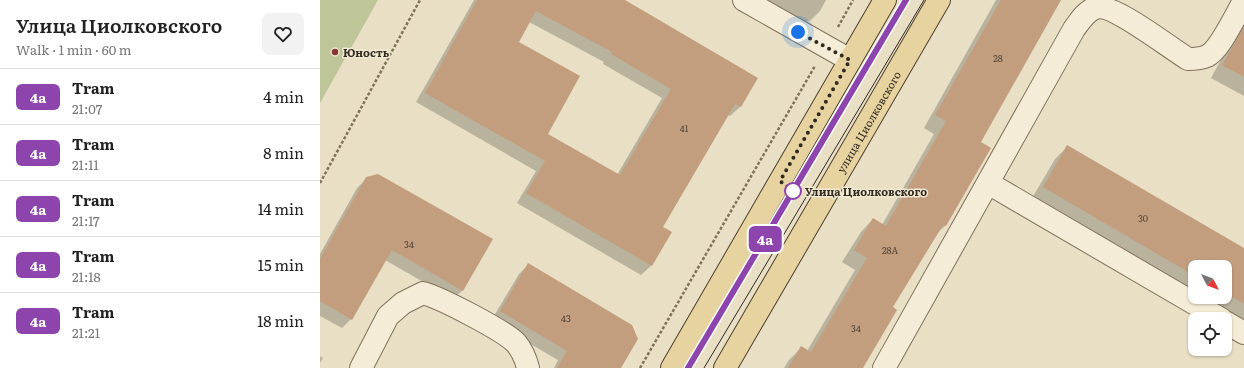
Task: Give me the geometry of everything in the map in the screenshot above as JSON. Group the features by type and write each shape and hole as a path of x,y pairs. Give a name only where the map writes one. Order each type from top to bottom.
{"main road":[{"path":"672,368 885,0"},
{"name":"улица Циолковского","path":"725,368 939,0"}],"lane":[{"path":"744,0 826,48 850,60"},
{"path":"892,365 988,183 1074,29 1084,14 1096,7 1105,7 1126,18 1188,59 1197,59 1208,56 1218,44 1244,1"},
{"path":"988,183 1208,312"},
{"path":"361,368 388,316 403,303 423,293 436,296 516,343 527,362 528,368"},
{"path":"1232,326 1244,333"}],"path":[{"path":"320,183 420,0"},
{"path":"640,368 853,0"}],"green space":[{"name":"Юность","path":"320,0 378,0 320,103"}],"building":[{"path":"477,0 625,0 758,78 741,107 735,104 663,227 672,232 652,266 526,193 545,161 425,93","holes":["536,11 612,52 611,54 671,89 620,175 548,134 580,76 519,42"]},
{"path":"1001,0 1061,0 981,142 991,148 946,226 943,225 893,307 897,310 863,368 788,368 801,346 811,352 867,258 854,250 873,218 886,226 946,121 935,115"},
{"path":"1244,27 1244,77 1222,65"},
{"path":"1067,145 1244,248 1244,304 1232,297 1232,260 1188,260 1188,272 1043,187"},
{"path":"378,174 493,239 463,291 392,250 352,320 320,301 320,259 366,177"},
{"path":"528,263 632,325 638,339 621,368 557,368 567,351 500,311"}],"tram line":[{"path":"688,368 906,0"},
{"name":"4а","path":"688,368 906,0"},
{"path":"704,368 924,0"}],"place":[{"name":"Юность","path":"335,52"},
{"name":"Улица Циолковского","path":"793,191"}],"route":[{"path":"793,191 780,181 850,60 798,32"}]}
